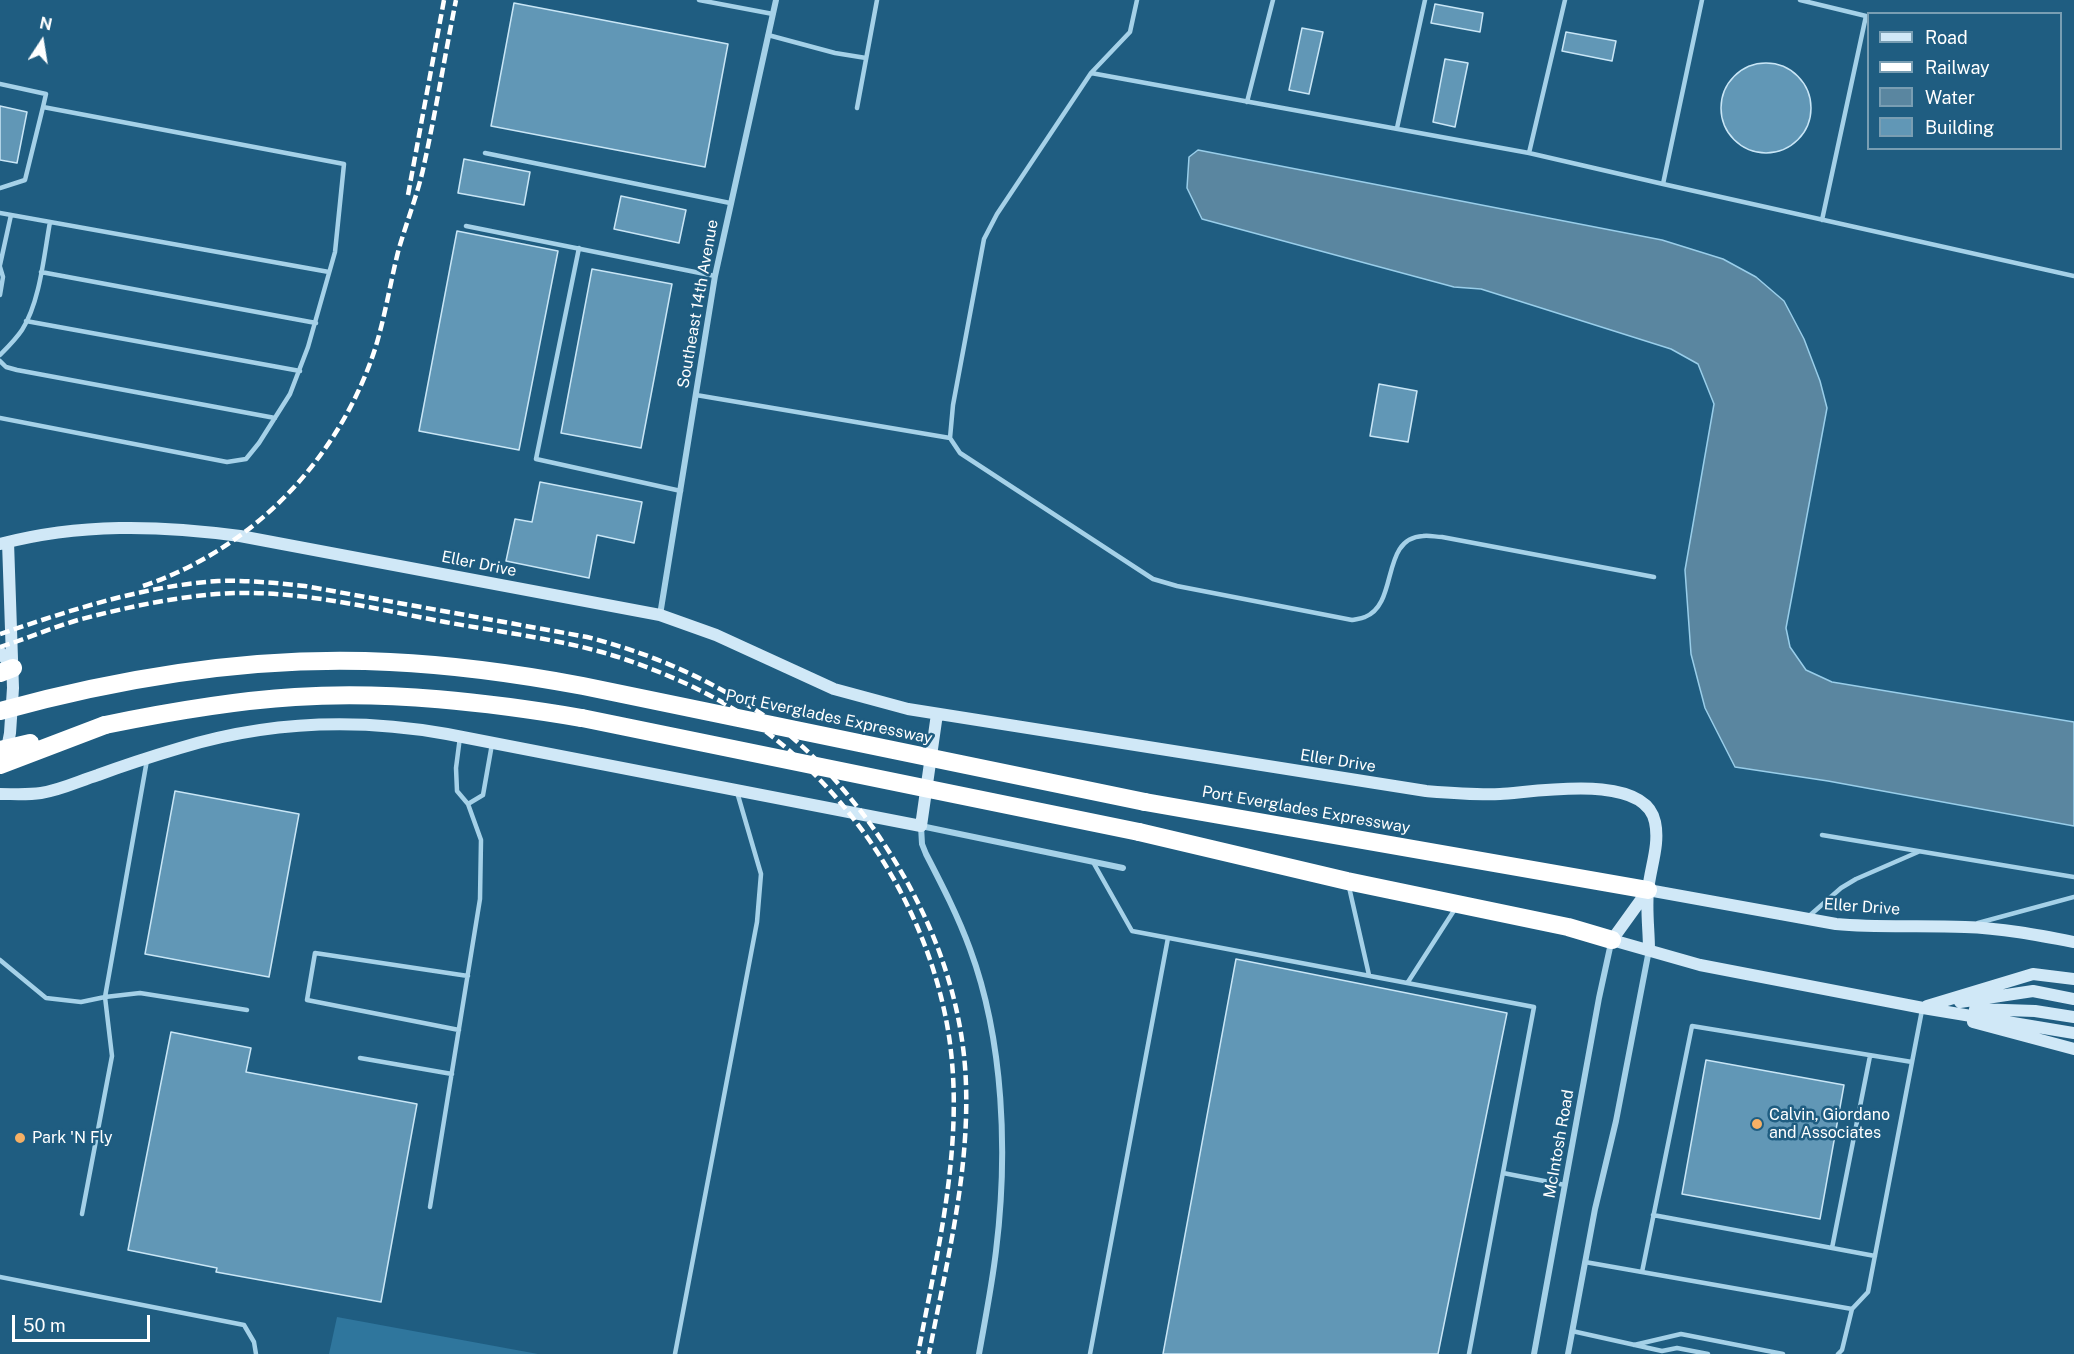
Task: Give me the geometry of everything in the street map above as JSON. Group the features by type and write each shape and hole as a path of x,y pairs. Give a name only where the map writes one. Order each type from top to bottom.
{"highway":[{"name":"Port Everglades Expressway","path":"0,711 54,696 191,670 321,661 455,666 583,686 1146,802 1648,890"},
{"path":"0,750 166,712 232,702 296,697 417,697 473,702 582,718 1139,832 1347,881 1568,927 1612,940"},
{"path":"0,765 105,725"}],"street":[{"name":"Southeast 14th Avenue","path":"660,615 715,276 776,0"},
{"name":"Eller Drive","path":"4,543 45,534 100,528 154,527 195,530 660,615 716,635 834,689 880,703 937,714 1426,791 1477,795 1569,789 1623,793 1643,803 1655,821 1655,846 1648,890 1649,950"},
{"path":"4,543 6,671"},
{"path":"0,652 13,709 10,733 0,772"},
{"path":"937,714 921,826 922,844 970,950 987,1008 997,1070 1001,1143 999,1213 990,1291 979,1354"},
{"path":"0,794 41,793 58,789 148,758 215,739 287,727 355,723 460,736 736,789 1123,868"},
{"name":"Eller Drive","path":"1648,890 1866,927 1966,927 2036,934 2074,942"},
{"name":"Eller Drive","path":"1612,940 1648,890"},
{"path":"1612,940 1701,965 1923,1008 2074,1033"},
{"name":"McIntosh Road","path":"1534,1354 1599,998 1612,940"},
{"path":"1568,1354 1595,1209 1616,1121 1649,950"},
{"path":"1923,1008 2032,974 2074,979"},
{"path":"1923,1008 2033,991 2074,999"},
{"path":"1923,1008 2035,1011 2074,1017"},
{"path":"1923,1008 2074,1049"}],"lane":[{"path":"699,0 773,14"},
{"path":"857,108 877,0"},
{"path":"1137,0 1130,32 1091,74 997,214 984,239 953,405 950,438 960,453 1153,579 1177,586 1352,620 1367,617 1379,606 1386,592 1394,558 1406,543 1421,536 1442,537 1654,577"},
{"path":"1247,102 1273,0"},
{"path":"1397,128 1425,0"},
{"path":"1529,153 1565,0"},
{"path":"1663,184 1702,0"},
{"path":"1800,0 1866,16 1822,220"},
{"path":"768,35 835,53 866,58"},
{"path":"1091,74 1529,153 2074,276"},
{"path":"0,84 46,94 25,180 0,189"},
{"path":"0,418 227,462 246,459 290,394 300,371 316,323 335,252 344,164 44,107"},
{"path":"485,153 730,203"},
{"path":"0,213 329,273"},
{"path":"0,295 3,277 0,266 11,214"},
{"path":"0,355 22,329 33,306 50,222"},
{"path":"466,226 715,276"},
{"path":"579,248 536,459 681,491"},
{"path":"41,272 316,323"},
{"path":"26,321 300,371"},
{"path":"0,361 6,367 17,370 275,418"},
{"path":"696,395 950,438"},
{"path":"430,1207 480,899 481,840 468,804 457,791 456,768 460,736"},
{"path":"468,804 483,795 493,743"},
{"path":"82,1214 112,1056 105,998 148,758"},
{"path":"675,1354 758,922 760,874 736,789"},
{"path":"1822,835 2074,877"},
{"path":"1806,918 1841,888 1856,879 1919,851"},
{"path":"1093,861 1132,931 1534,1007 1469,1354"},
{"path":"1347,881 1369,975"},
{"path":"1966,927 2074,897"},
{"path":"1408,982 1458,904"},
{"path":"1090,1354 1168,938"},
{"path":"459,1030 307,1000 315,953 468,976"},
{"path":"0,960 46,998 81,1002 140,993 247,1010"},
{"path":"1838,1354 1842,1350 1852,1309 1868,1292 1923,1008"},
{"path":"1641,1272 1692,1026 1912,1062"},
{"path":"1832,1248 1870,1056"},
{"path":"360,1058 452,1074"},
{"path":"1503,1173 1565,1185"},
{"path":"1653,1215 1875,1256"},
{"path":"1585,1262 1852,1309"},
{"path":"0,1277 244,1325 254,1342 256,1354"},
{"path":"1572,1331 1663,1353 1677,1348 1708,1354"},
{"path":"1634,1345 1681,1335 1750,1346 1783,1354"}],"shaded area":[{"path":"337,1317 538,1354 329,1354"}],"water":[{"path":"1198,150 1662,240 1723,259 1756,277 1784,301 1804,339 1820,381 1827,408 1786,628 1790,647 1806,670 1832,682 2074,722 2074,826 1828,781 1735,767 1705,708 1691,654 1685,570 1714,404 1698,364 1671,349 1481,289 1454,287 1202,219 1187,188 1189,157"}],"building":[{"path":"514,3 728,44 705,167 491,126"},
{"path":"1435,4 1483,13 1480,32 1431,23"},
{"path":"1302,28 1323,32 1309,94 1289,90"},
{"path":"1566,32 1616,41 1612,61 1562,51"},
{"path":"1445,59 1468,63 1455,127 1433,122"},
{"path":"1766,63 1783,66 1798,76 1808,91 1811,108 1808,125 1798,140 1783,150 1766,153 1749,150 1734,140 1724,125 1721,108 1724,91 1734,76 1749,66"},
{"path":"0,106 27,112 17,163 0,160"},
{"path":"464,159 530,172 524,205 458,193"},
{"path":"621,196 686,210 679,243 614,229"},
{"path":"457,231 558,251 519,450 419,431"},
{"path":"592,269 672,284 641,448 561,433"},
{"path":"1379,384 1417,391 1408,442 1370,436"},
{"path":"540,482 642,502 634,543 597,535 589,578 506,561 515,519 532,522"},
{"path":"175,791 299,814 269,977 145,954"},
{"path":"1236,959 1507,1013 1438,1354 1163,1354"},
{"path":"171,1032 251,1048 246,1072 417,1104 381,1302 216,1272 217,1268 128,1250"},
{"path":"1706,1060 1844,1085 1820,1219 1682,1194"}],"railway":[{"path":"408,195 444,0"},
{"path":"143,586 183,570 221,549 255,524 287,495 315,463 339,427 359,389 379,337 398,252 419,187 456,0"},
{"path":"0,634 108,600 162,588 218,581 305,586 587,637 667,663 741,701 776,724 822,766 863,814 884,844 921,908 936,942 957,1012 966,1085 964,1153 955,1220 929,1354"},
{"path":"0,647 78,620 164,601 199,596 245,593 331,600 537,638 605,653 655,670 696,688 735,710 775,739 812,771 845,808 874,848 900,891 921,935 937,982 948,1030 953,1071 952,1152 941,1233 918,1354"}],"place":[{"name":"Calvin, Giordano and Associates","path":"1757,1124"},
{"name":"Park 'N Fly","path":"20,1138"}]}
